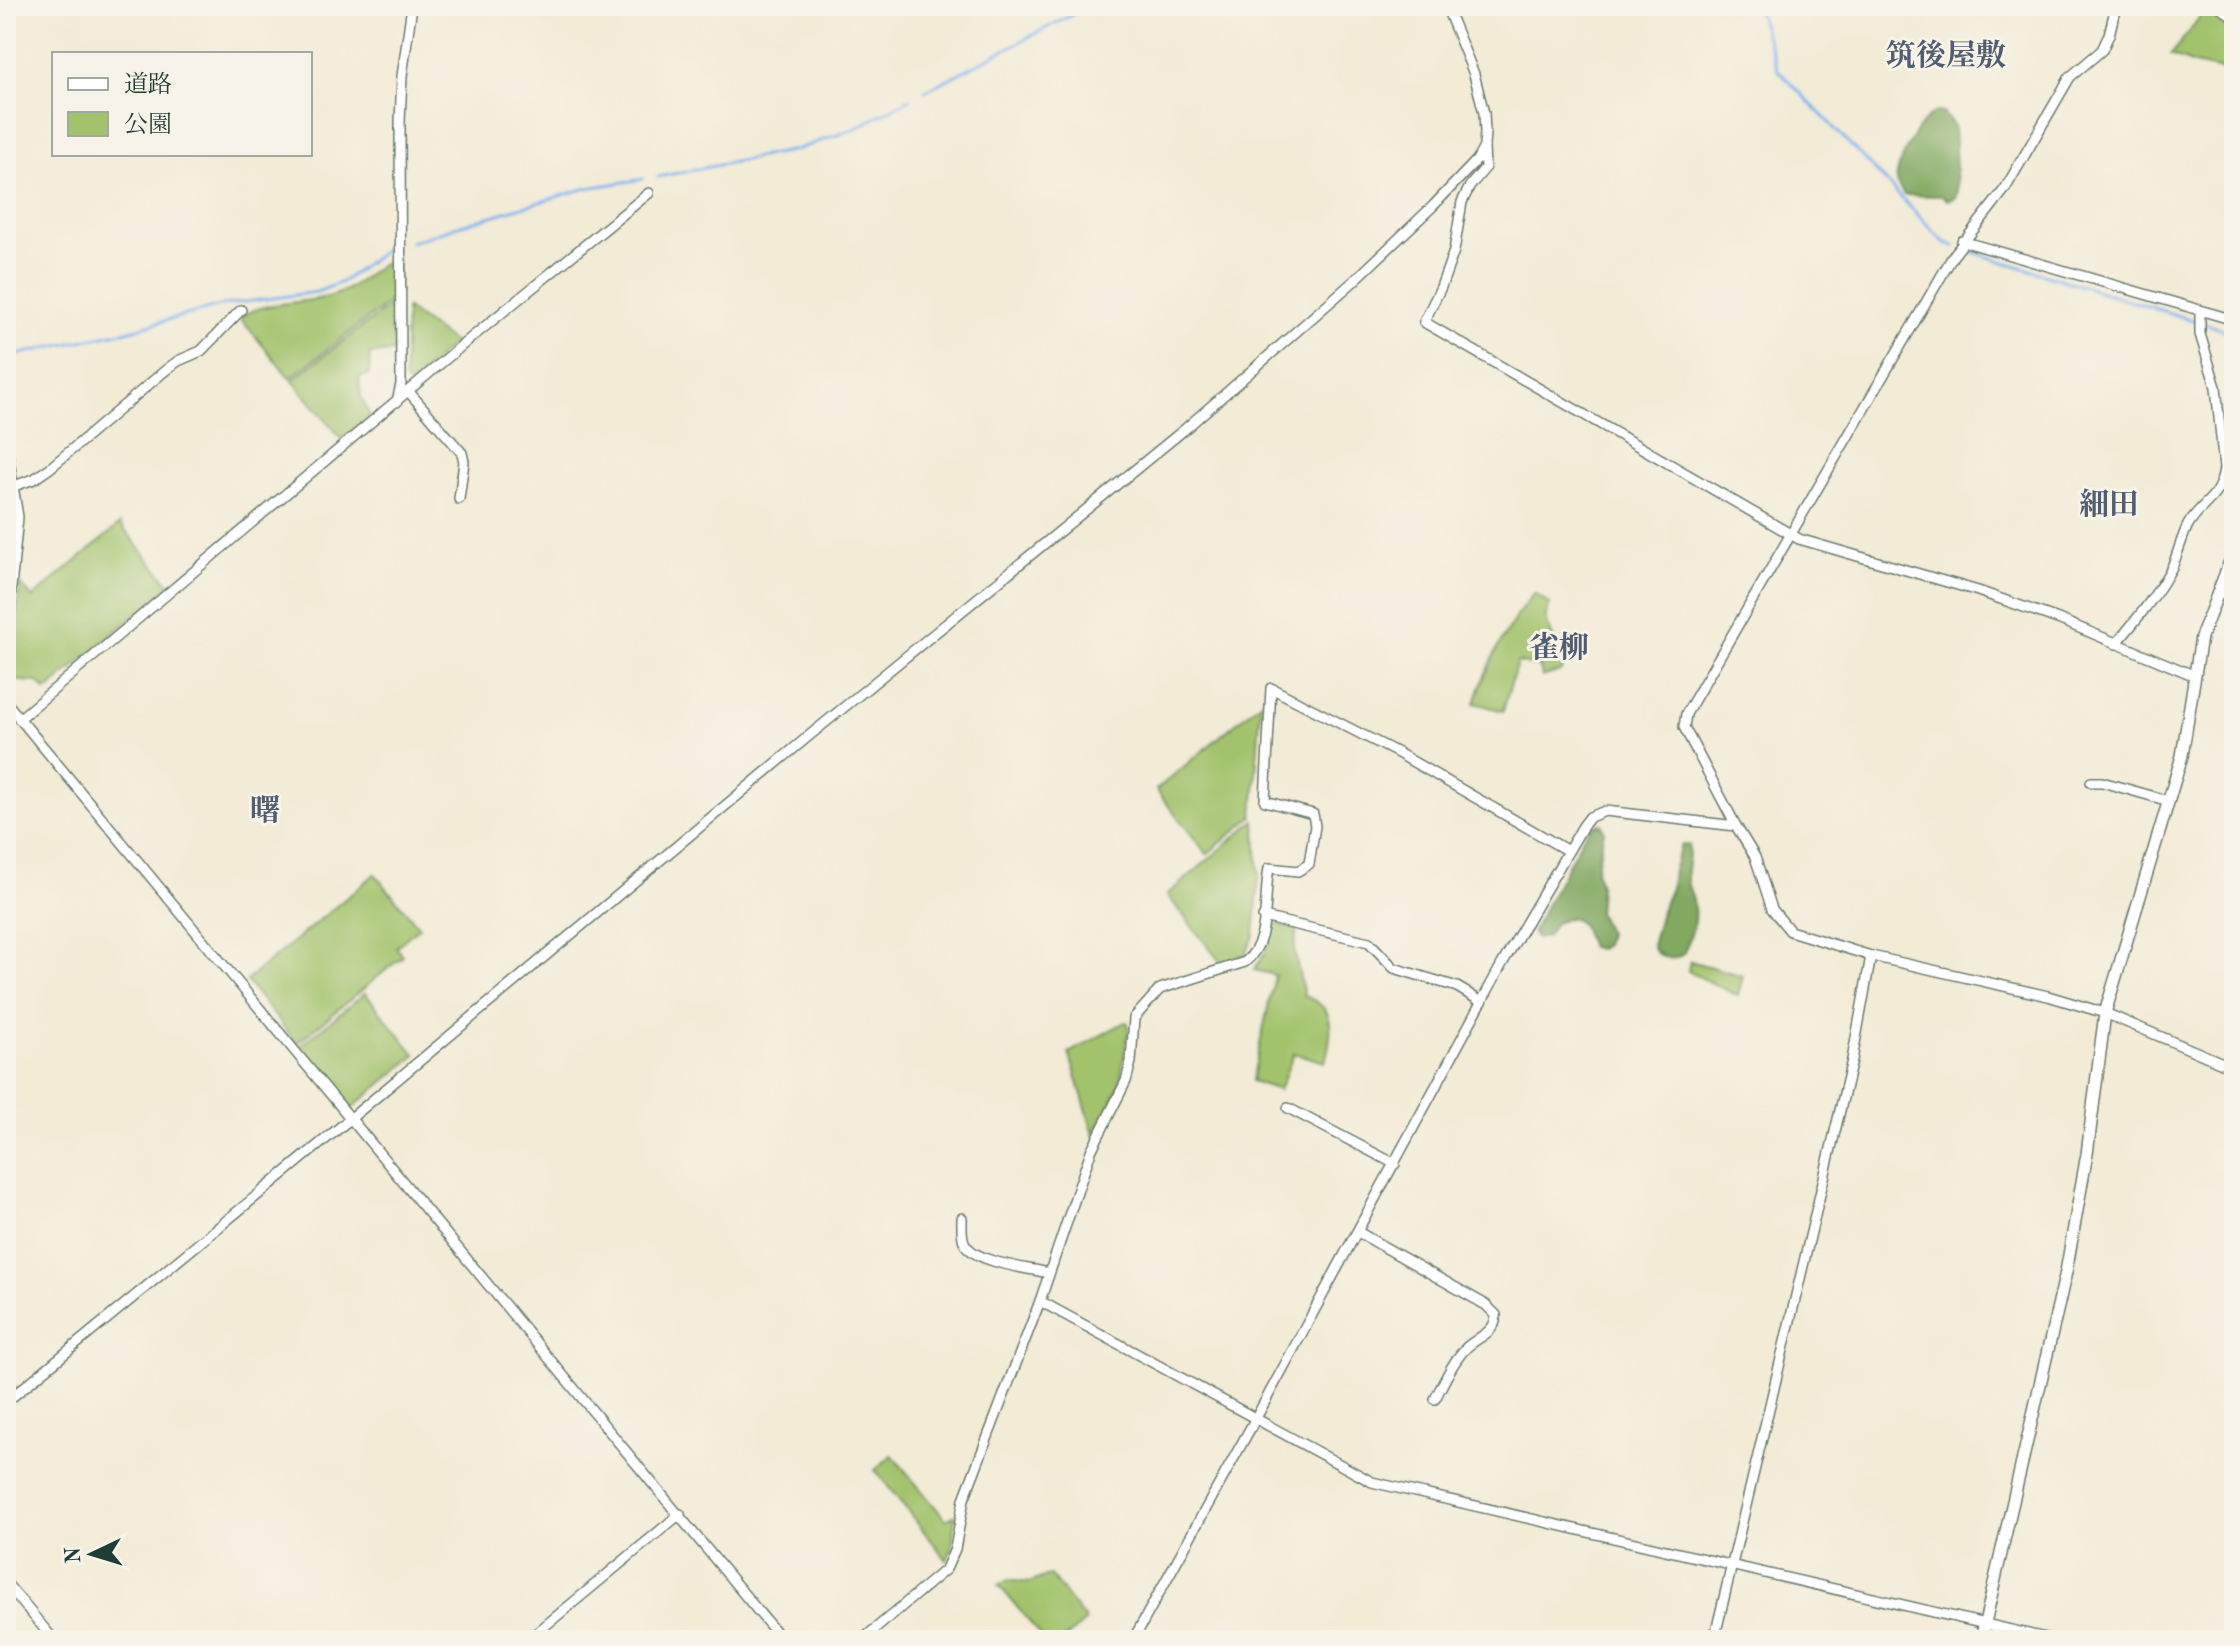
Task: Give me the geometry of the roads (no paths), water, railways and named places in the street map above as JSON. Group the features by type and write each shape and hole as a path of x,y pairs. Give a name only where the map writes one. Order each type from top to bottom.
{"street":[{"path":"397,402 401,384 400,122 402,76 412,6"},
{"path":"1446,6 1474,74 1484,113 1485,168 1462,202 1454,251 1424,322 1790,534 1978,591 2193,675"},
{"path":"2116,6 2102,50 2070,77 2005,189 1962,241 1790,534 1684,720 1684,727 1755,857 1772,909 1790,931 1871,956 2048,996 2105,1013 2234,1068"},
{"path":"2219,6 2234,17"},
{"path":"6,1402 810,735 1185,429 1354,281 1433,206 1477,160 1484,147"},
{"path":"19,719 649,193"},
{"path":"1962,241 2234,320"},
{"path":"14,486 34,479 50,468 167,369 201,351 241,310"},
{"path":"2116,644 2148,606 2172,566 2189,524 2223,482 2216,387 2200,334 2200,311"},
{"path":"409,392 462,453 464,462 459,499"},
{"path":"6,448 14,486 6,628"},
{"path":"1981,1640 2066,1272 2087,1154 2105,1013 2182,756 2201,637 2234,551"},
{"path":"2220,591 2234,597"},
{"path":"862,1640 946,1569 952,1559 964,1499 1040,1301 1091,1151 1126,1081 1131,1062 1134,1018 1160,989 1245,962 1252,956 1260,942 1269,868 1304,869 1309,864 1315,826 1313,814 1308,810 1265,801 1271,688 1398,753 1568,851"},
{"path":"6,702 782,1640"},
{"path":"2091,782 2102,782 2169,801"},
{"path":"1133,1640 1482,1002 1590,817 1605,811 1736,826"},
{"path":"1263,917 1369,942 1394,968 1457,987 1482,1002"},
{"path":"1714,1640 1852,1060 1871,956"},
{"path":"1288,1108 1395,1164"},
{"path":"962,1218 964,1242 975,1255 1049,1273"},
{"path":"1358,1232 1486,1305 1496,1315 1491,1328 1461,1354 1435,1399"},
{"path":"1040,1301 1372,1482 2054,1640"},
{"path":"528,1640 680,1514"},
{"path":"6,1583 54,1640"}],"waterway":[{"path":"925,91 1089,6"},
{"path":"1756,6 1778,70 1944,242 1955,246"},
{"path":"658,177 795,150 852,130 910,99"},
{"path":"411,242 587,188 643,179"},
{"path":"6,357 127,331 223,305 317,292 342,282 385,250 393,248"},
{"path":"1972,252 2196,321"},
{"path":"2203,323 2234,333"}],"district":[{"name":"筑後屋敷","path":"1946,55"},
{"name":"細田","path":"2109,504"},
{"name":"雀柳","path":"1559,647"},
{"name":"曙","path":"265,810"}]}
